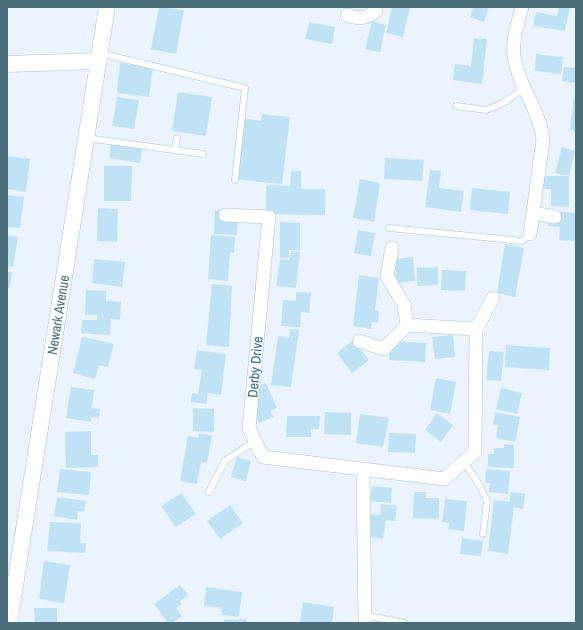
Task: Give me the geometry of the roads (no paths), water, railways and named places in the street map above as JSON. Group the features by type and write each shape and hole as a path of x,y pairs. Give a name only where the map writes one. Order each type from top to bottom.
{"street":[{"name":"Newark Avenue","path":"9,623 107,7"},
{"path":"347,15 358,19 368,17 376,11 376,7"},
{"path":"522,7 514,40 514,55 519,76 542,127 543,140 530,234"},
{"path":"7,64 99,57"},
{"path":"533,213 555,217"},
{"name":"Derby Drive","path":"225,215 269,217 249,428 263,457 444,479 475,452 476,329 493,298"},
{"path":"392,248 387,276 404,305 408,325"},
{"path":"359,341 384,349 408,325 476,329"},
{"path":"363,470 364,619"}],"lane":[{"path":"99,57 245,88 235,180"},
{"path":"456,106 486,110 502,103 524,88"},
{"path":"87,138 203,154"},
{"path":"175,150 177,138"},
{"path":"389,228 522,241 530,234"},
{"path":"209,492 225,461 255,441"},
{"path":"464,462 479,484 487,501 483,534"},
{"path":"364,619 404,623"}]}
